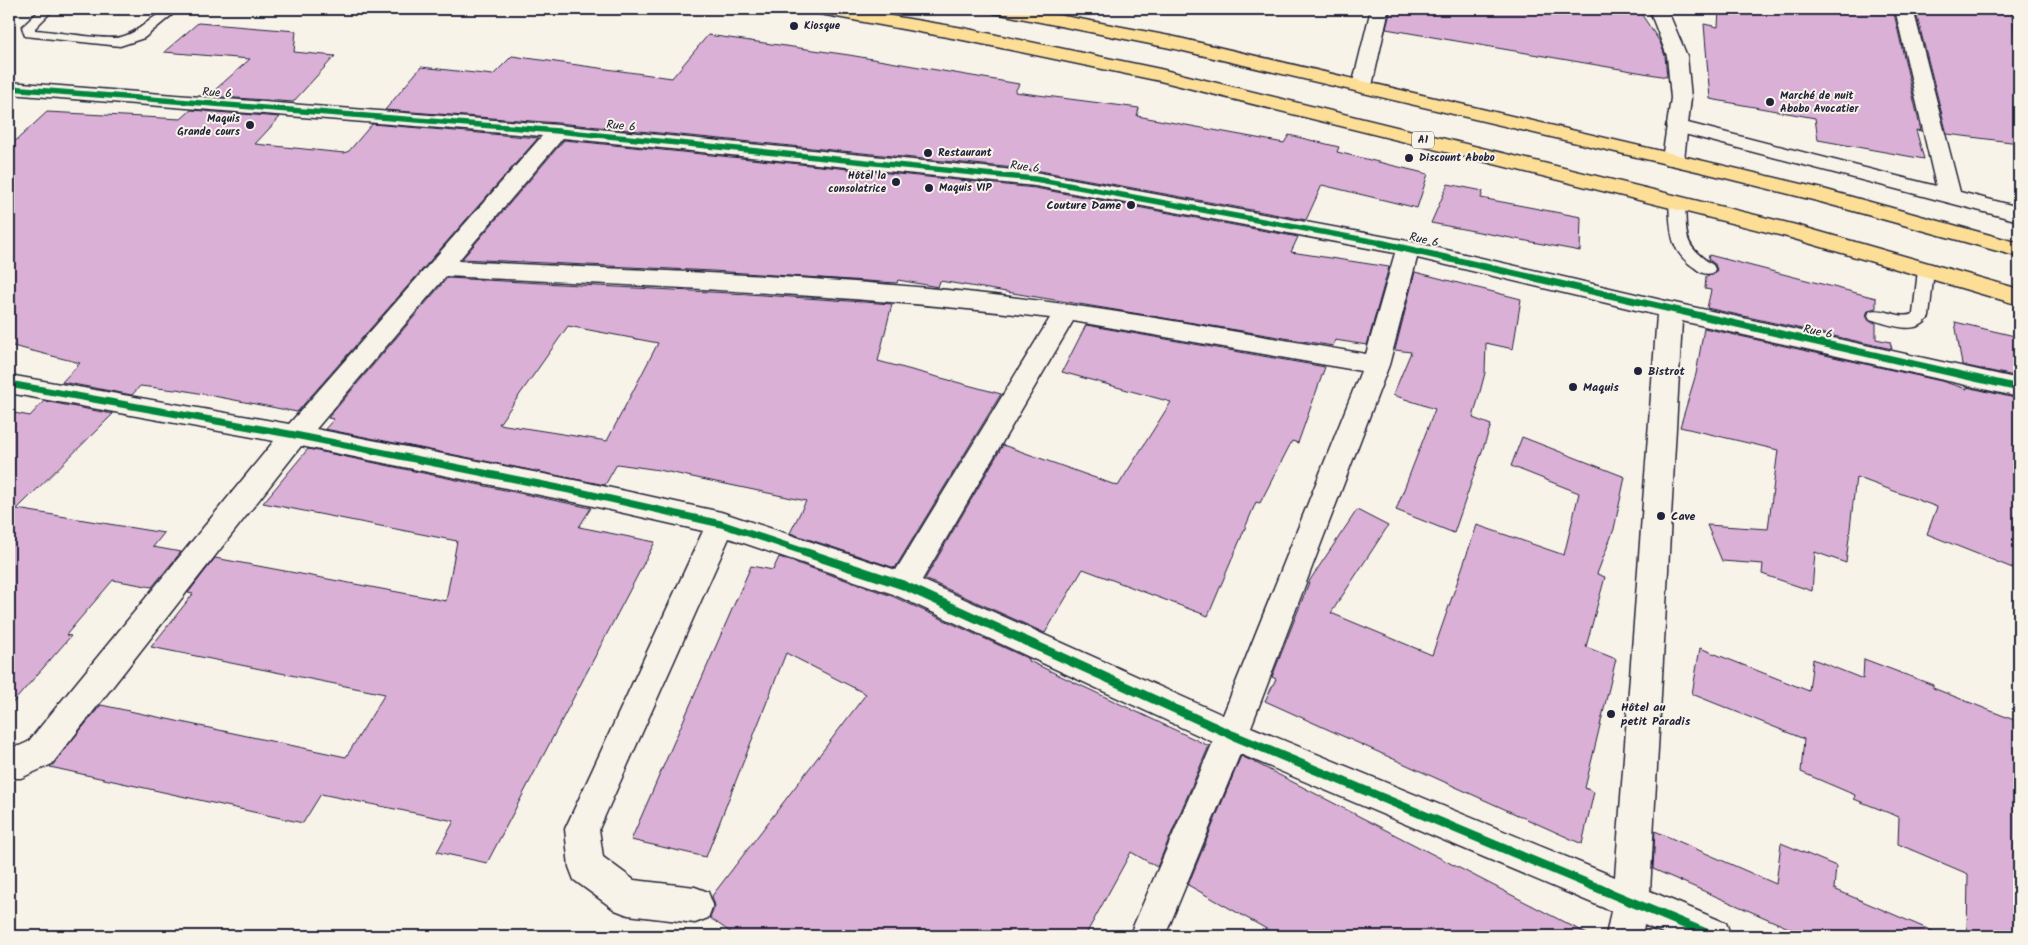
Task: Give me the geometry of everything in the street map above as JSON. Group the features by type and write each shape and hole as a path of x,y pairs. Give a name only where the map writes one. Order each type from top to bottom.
{"main road":[{"name":"A1","path":"820,9 963,34 1160,75 1796,232 2019,297"},
{"path":"1000,9 1175,43 1672,159 1823,196 2019,250"}],"street":[{"path":"1362,86 1380,9"},
{"path":"1658,9 1677,56 1681,98 1672,159"},
{"path":"1904,9 1950,197"},
{"name":"Rue 6","path":"9,88 558,131 1016,176 1408,248 1670,310 2019,388"},
{"path":"1676,126 2019,214"},
{"path":"9,762 21,762 40,753 295,435 558,131"},
{"path":"1146,936 1232,735 1376,365 1408,248"},
{"path":"439,268 815,287 966,300 1066,312 1376,365"},
{"path":"1624,936 1631,901 1670,310"},
{"path":"903,585 1066,312"},
{"path":"9,384 295,435 584,493 721,524 903,585 1232,735 1713,936"},
{"path":"695,905 628,897 587,867 582,829 721,524"}],"lane":[{"path":"48,9 28,27 30,33 120,42 139,35 173,9"},
{"path":"1677,203 1680,247 1689,258 1707,269"},
{"path":"1876,315 1908,323 1921,318 1926,270"}],"building":[{"path":"1391,9 1638,9 1660,42 1665,56 1667,77 1386,29"},
{"path":"1719,9 1893,9 1921,131 1916,130 1924,159 1818,140 1815,118 1710,99 1704,24 1718,27"},
{"path":"1915,9 2011,9 2016,40 2019,41 2019,143 1947,134"},
{"path":"198,23 296,31 294,52 335,56 293,102 208,96 250,59 164,52"},
{"path":"708,35 849,55 1019,84 1015,92 1139,108 1137,116 1284,143 1289,135 1339,147 1337,152 1428,174 1417,208 1322,185 1306,220 1035,170 558,123 385,110 421,67 493,75 512,56 672,78"},
{"path":"191,110 280,117 255,144 344,153 349,151 372,124 538,138 297,412 177,389 140,386 132,395 62,382 80,363 9,345 9,147 47,112 181,119"},
{"path":"564,140 1035,188 1298,237 1291,252 1389,267 1367,345 1335,340 1333,346 940,281 938,287 898,280 897,283 713,271 462,259"},
{"path":"1448,184 1483,191 1481,198 1581,217 1580,251 1431,223"},
{"path":"1709,255 1876,298 1876,308 1868,310 1866,316 1869,321 1876,323 1876,339 1890,342 1892,349 1707,308 1711,290 1705,289 1706,276 1713,275 1717,270 1715,264 1708,259"},
{"path":"1415,272 1521,299 1513,349 1486,343 1485,373 1473,418 1491,425 1454,533 1396,510 1435,409 1393,395 1411,352 1395,350"},
{"path":"447,278 748,294 892,304 878,361 1001,394 895,568 790,533 806,501 659,470 617,464 605,485 325,429 334,419 328,418","holes":["568,326 658,343 607,441 499,424"]},
{"path":"1955,322 2019,337 2019,377 1962,365"},
{"path":"1086,325 1325,367 1298,443 1292,441 1260,503 1256,502 1208,616 1083,569 1045,633 925,579 1003,445 1118,486 1171,402 1062,372"},
{"path":"1704,328 1941,381 1967,389 1967,387 2019,399 2019,541 2015,569 1927,534 1937,507 1856,477 1846,563 1815,552 1812,591 1762,574 1763,564 1722,561 1707,525 1768,529 1778,450 1680,427 1696,374"},
{"path":"44,401 113,414 17,509 164,533 153,547 181,552 152,587 113,580 66,635 71,636 9,707 9,412 30,416"},
{"path":"1522,437 1625,477 1614,529 1597,574 1605,577 1586,647 1616,659 1585,788 1594,792 1582,844 1265,701 1276,679 1272,677 1310,580 1357,510 1388,526 1331,613 1432,655 1477,525 1564,555 1579,493 1511,466"},
{"path":"308,449 591,508 579,527 655,542 487,863 437,852 454,821 321,794 303,823 50,767 101,705 346,757 385,694 151,647 193,594 188,593 215,558 446,601 457,541 263,503"},
{"path":"779,557 892,596 1029,659 1029,661 1209,746 1157,867 1131,852 1085,936 736,936 710,918 715,906 712,896 866,694 786,653 706,857 631,840 751,566 773,570"},
{"path":"1700,648 1809,691 1813,659 1863,679 1864,659 1933,685 1933,688 2019,722 2019,936 1967,936 1968,874 1898,844 1899,817 1854,799 1855,795 1801,772 1804,739 1692,694"},
{"path":"1241,756 1591,936 1279,936 1188,885"},
{"path":"1655,831 1776,884 1781,843 1836,866 1834,889 1944,936 1807,936 1653,869"}],"cycle path":[{"path":"9,88 558,131 1035,179 1408,248 1670,310 2019,388"},
{"path":"9,384 295,435 584,493 721,524 903,585 1232,735 1713,936"}],"place":[{"name":"Kiosque","path":"794,26"},
{"name":"Marché de nuit Abobo Avocatier","path":"1770,102"},
{"name":"Maquis Grande cours","path":"250,125"},
{"name":"Restaurant","path":"928,153"},
{"name":"Discount Abobo","path":"1409,158"},
{"name":"Hôtel la consolatrice","path":"896,182"},
{"name":"Maquis VIP","path":"929,188"},
{"name":"Couture Dame","path":"1131,205"},
{"name":"Bistrot","path":"1638,371"},
{"name":"Maquis","path":"1573,387"},
{"name":"Cave","path":"1661,516"},
{"name":"Hôtel au petit Paradis","path":"1611,714"}]}
